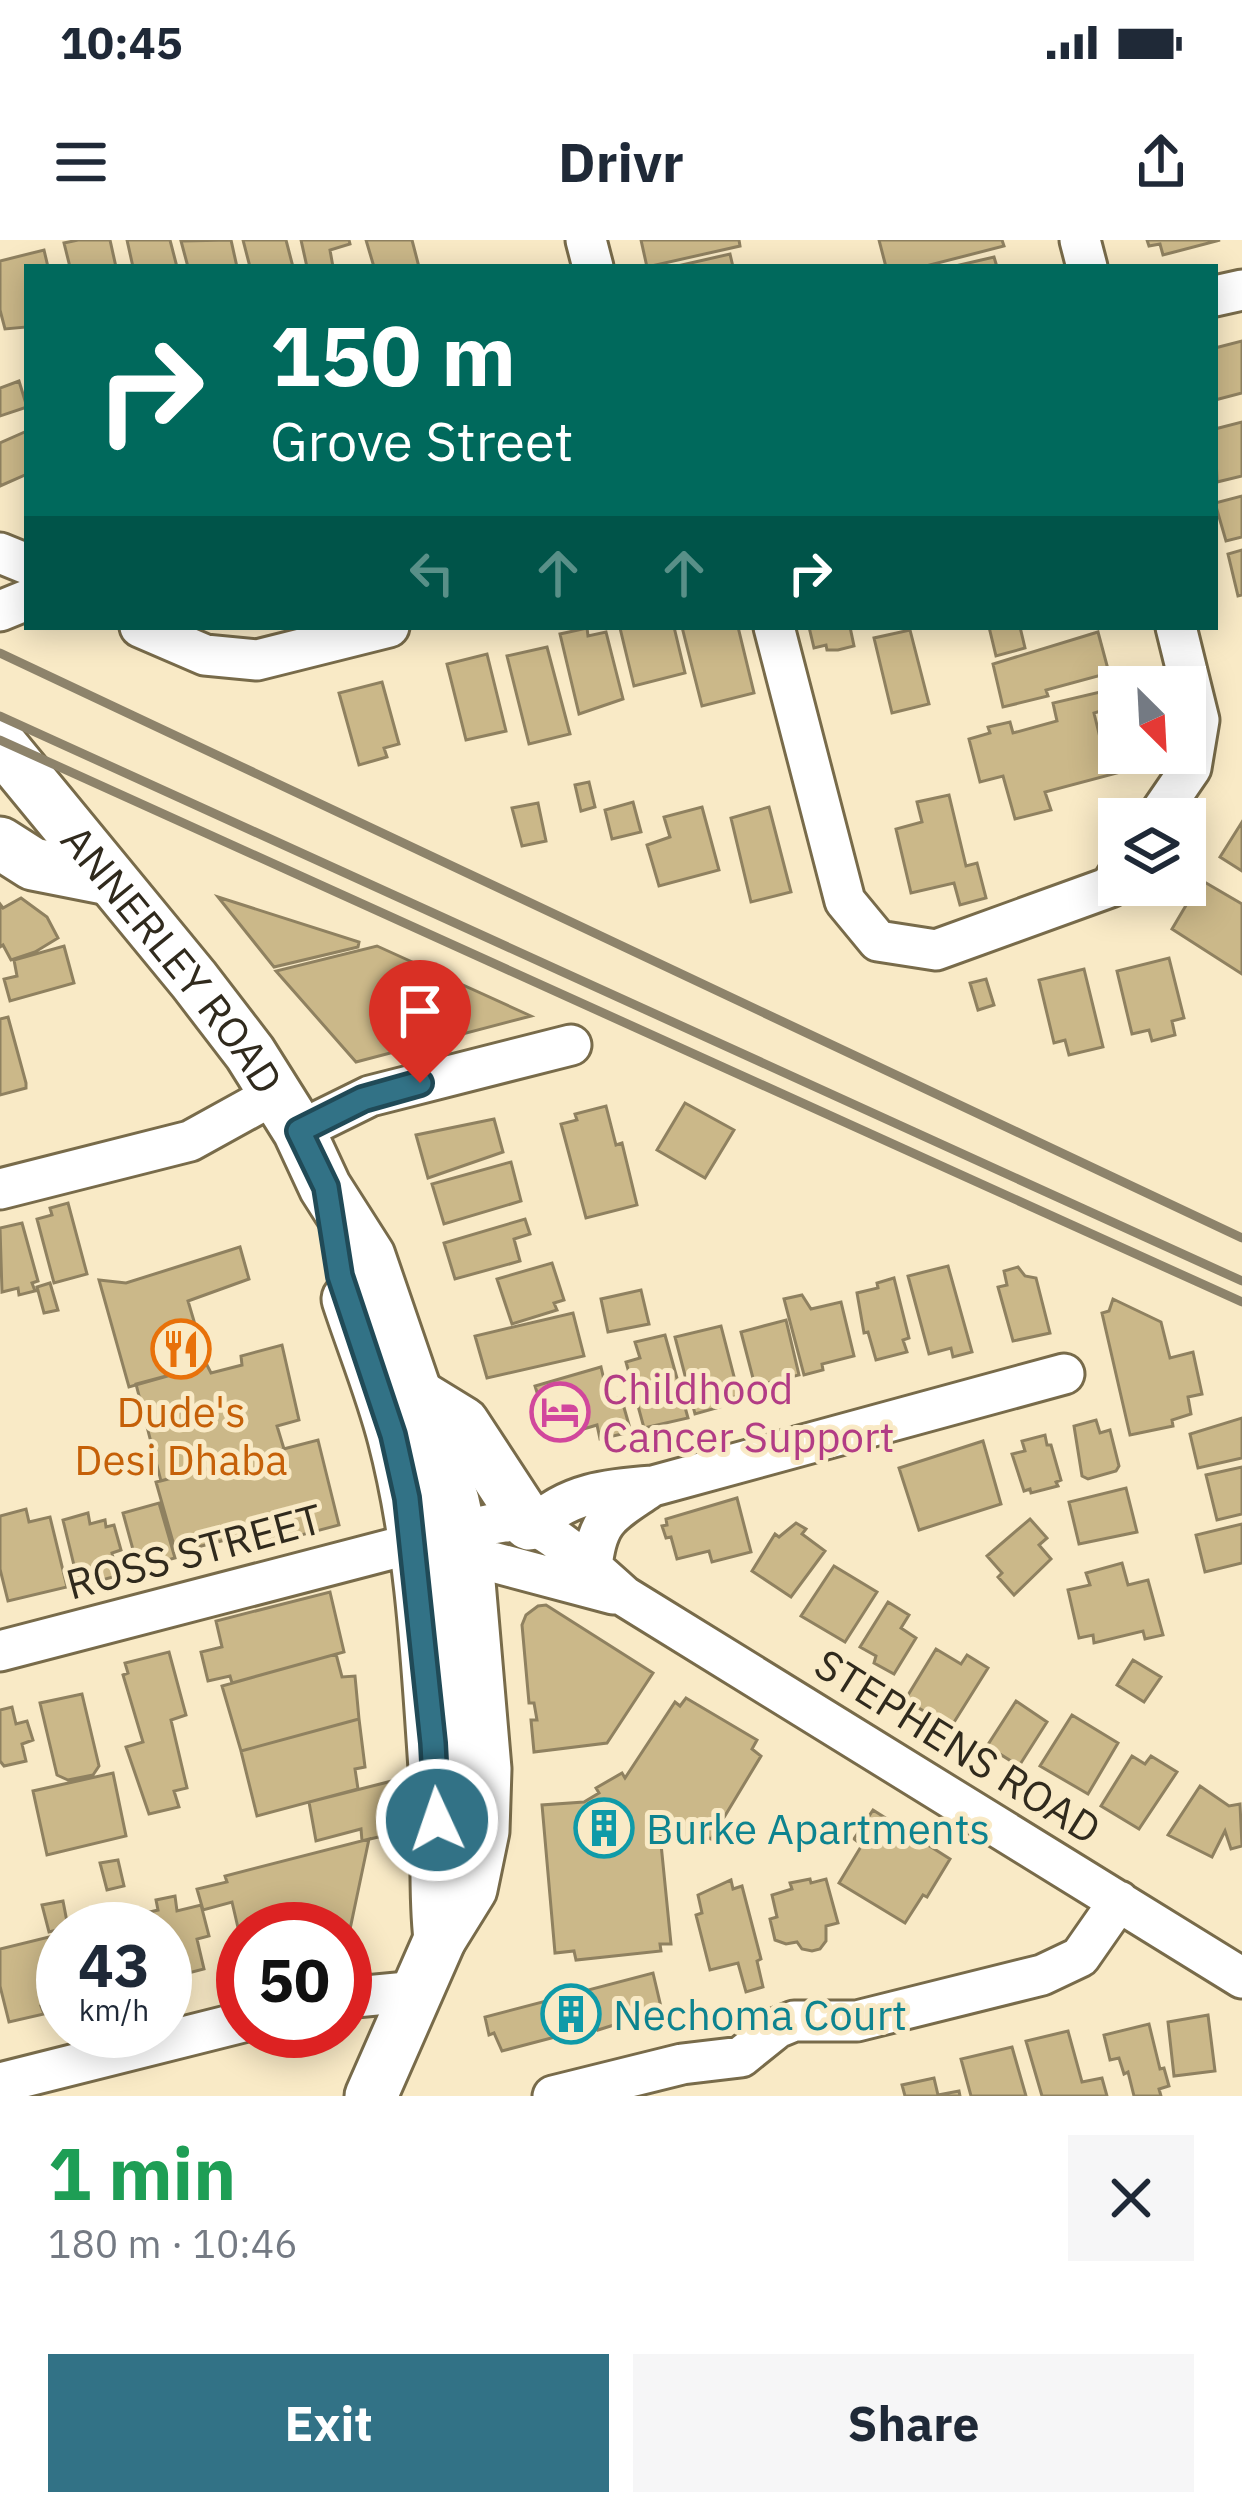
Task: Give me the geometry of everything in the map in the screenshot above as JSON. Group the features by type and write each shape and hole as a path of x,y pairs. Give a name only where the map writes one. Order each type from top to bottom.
{"main road":[{"name":"ANNERLEY ROAD","path":"4,758 194,980 288,1112 326,1187 369,1256 419,1396 447,1543 434,1888 440,1939 371,2096"},
{"path":"0,843 33,864 109,879"},
{"name":"ANNERLEY ROAD","path":"326,1187 340,1276 393,1435 447,1543"},
{"path":"419,1396 463,1423 531,1525"}],"street":[{"path":"147,630 205,655 257,660 377,630"},
{"path":"775,630 844,901 878,941 936,950 1098,891"},
{"path":"1170,798 1191,768 1199,720 1178,630"},
{"path":"0,1190 288,1112 571,1045"},
{"path":"447,1543 502,1523 531,1525 560,1505 591,1493 652,1486 1064,1373"},
{"path":"592,1567 597,1534 606,1518 652,1486"},
{"name":"STEPHENS ROAD","path":"531,1525 592,1567 624,1596 1119,1901 1237,1965"},
{"name":"STEPHENS ROAD","path":"447,1543 624,1596"},
{"name":"ROSS STREET","path":"0,1651 447,1543"},
{"path":"553,2096 682,2064 741,2057 777,2028 794,2021 857,2021 1042,1976 1080,1957 1119,1901"},
{"path":"372,1995 418,1991"},
{"path":"0,2083 216,2029"}],"building":[{"path":"110,240 115,264 69,264 64,243"},
{"path":"127,240 170,240 176,264 132,264"},
{"path":"231,240 236,264 187,264 181,241"},
{"path":"243,240 286,240 292,264 249,264"},
{"path":"301,240 349,240 350,244 330,250 332,264 306,264"},
{"path":"366,240 412,240 418,264 373,264"},
{"path":"641,240 739,240 740,246 646,264"},
{"path":"879,240 1002,240 1004,246 934,264 885,264"},
{"path":"1147,240 1220,240 1163,255 1160,244 1149,246"},
{"path":"44,250 47,264 24,264 24,327 5,329 0,261"},
{"path":"730,254 732,264 686,264"},
{"path":"994,257 996,264 964,264"},
{"path":"1242,341 1242,393 1218,399 1218,347"},
{"path":"19,381 24,408 0,416 0,388"},
{"path":"1242,422 1242,476 1218,482 1218,428"},
{"path":"24,432 24,475 0,486 0,443"},
{"path":"1242,496 1242,537 1226,541 1218,502"},
{"path":"1242,550 1242,595 1238,596 1228,554"},
{"path":"620,630 675,630 685,673 634,686"},
{"path":"683,630 739,630 754,693 702,706"},
{"path":"810,630 851,630 854,646 814,648"},
{"path":"910,630 929,704 892,713 874,638"},
{"path":"990,630 1021,630 1025,648 996,656"},
{"path":"606,632 623,699 579,714 560,634"},
{"path":"1098,632 1107,666 1098,666 1098,676 1046,690 1048,696 1003,707 993,664"},
{"path":"547,647 570,734 529,744 507,656"},
{"path":"487,654 506,731 466,740 447,664"},
{"path":"382,682 399,744 384,748 387,757 359,765 339,693"},
{"path":"1098,692 1098,712 1094,713 1098,774 1113,774 1045,792 1051,810 1015,819 1003,776 980,782 969,739 990,733 988,727 1010,722 1013,733 1057,721 1053,703"},
{"path":"589,782 595,807 581,811 575,785"},
{"path":"949,795 966,866 977,863 986,898 960,905 954,883 911,893 896,829 922,822 917,802"},
{"path":"633,802 641,832 612,839 605,810"},
{"path":"538,803 546,841 522,846 512,808"},
{"path":"702,807 719,870 659,886 647,845 670,837 664,817"},
{"path":"769,807 791,892 751,902 731,818"},
{"path":"1242,822 1242,871 1220,857"},
{"path":"1206,883 1242,904 1242,974 1172,929 1186,906 1206,906"},
{"path":"218,897 359,942 358,947 274,967"},
{"path":"21,898 47,917 58,938 11,960 0,947 0,904 3,908"},
{"path":"64,946 74,983 10,1001 4,979 17,976 14,960"},
{"path":"377,946 531,1016 356,1062 276,971"},
{"path":"1169,958 1184,1018 1172,1021 1175,1035 1152,1041 1149,1030 1132,1034 1117,971"},
{"path":"1084,969 1103,1047 1069,1055 1065,1040 1054,1043 1039,980"},
{"path":"986,979 994,1005 978,1010 970,983"},
{"path":"8,1017 26,1088 0,1095 0,1019"},
{"path":"685,1103 734,1130 705,1178 657,1150"},
{"path":"606,1106 616,1145 622,1143 637,1205 586,1218 561,1124 577,1120 575,1114"},
{"path":"494,1119 503,1152 428,1178 416,1135"},
{"path":"511,1162 521,1201 444,1224 432,1184"},
{"path":"68,1203 87,1274 54,1283 37,1219 52,1215 50,1208"},
{"path":"525,1219 530,1234 514,1239 520,1261 455,1279 444,1243"},
{"path":"22,1223 38,1281 32,1283 35,1291 19,1295 18,1288 2,1292 0,1228"},
{"path":"240,1247 249,1279 188,1301 207,1365 129,1387 99,1280 126,1283"},
{"path":"552,1263 564,1300 554,1303 557,1310 512,1324 497,1279"},
{"path":"948,1266 972,1352 953,1357 951,1348 929,1354 908,1276"},
{"path":"1018,1267 1025,1276 1036,1278 1050,1333 1013,1341 998,1287 1007,1285 1004,1271"},
{"path":"894,1278 909,1338 903,1340 907,1352 876,1360 868,1332 864,1333 857,1293"},
{"path":"50,1283 58,1310 44,1313 37,1287"},
{"path":"641,1290 649,1324 608,1332 601,1299"},
{"path":"802,1295 811,1309 841,1302 854,1356 822,1364 823,1370 804,1375 784,1299"},
{"path":"1113,1299 1161,1322 1170,1358 1193,1352 1202,1394 1188,1397 1191,1414 1172,1420 1173,1426 1130,1435 1102,1313 1109,1311"},
{"path":"573,1313 584,1356 487,1378 475,1336"},
{"path":"786,1320 799,1375 755,1386 741,1332"},
{"path":"721,1326 739,1396 695,1414 675,1337"},
{"path":"665,1335 688,1418 644,1428 626,1362 640,1358 635,1342"},
{"path":"282,1345 299,1420 277,1426 284,1449 161,1481 136,1384 207,1365 211,1373 242,1365 241,1356"},
{"path":"601,1367 609,1401 621,1397 631,1432 600,1439 597,1425 550,1439 544,1420 537,1422 532,1407 541,1405 535,1386"},
{"path":"1242,1418 1242,1458 1198,1468 1190,1434"},
{"path":"1096,1420 1100,1433 1110,1430 1119,1466 1088,1479 1082,1476 1074,1426"},
{"path":"1045,1435 1061,1480 1058,1486 1024,1491 1012,1454 1025,1451 1022,1441"},
{"path":"318,1440 339,1525 271,1543 268,1529 175,1549 156,1482"},
{"path":"983,1441 1001,1504 919,1530 899,1468"},
{"path":"1242,1467 1242,1514 1217,1520 1206,1475"},
{"path":"1126,1488 1137,1532 1079,1544 1069,1502"},
{"path":"737,1498 751,1552 712,1562 709,1551 677,1559 671,1537 666,1538 662,1526 667,1525 666,1519"},
{"path":"159,1503 175,1558 138,1568 123,1513"},
{"path":"26,1509 29,1522 50,1517 67,1587 8,1601 0,1569 0,1516"},
{"path":"88,1513 90,1524 105,1520 106,1527 114,1525 121,1550 112,1553 117,1576 79,1586 63,1520"},
{"path":"1030,1519 1047,1538 1039,1545 1051,1559 1014,1595 987,1556"},
{"path":"796,1523 806,1529 802,1534 825,1551 791,1597 752,1571 775,1534 779,1537"},
{"path":"1242,1524 1242,1563 1205,1572 1196,1535"},
{"path":"1122,1563 1128,1585 1148,1580 1163,1635 1145,1639 1143,1631 1094,1643 1093,1635 1079,1638 1068,1590 1090,1585 1086,1573"},
{"path":"834,1566 877,1592 845,1642 801,1616"},
{"path":"330,1592 344,1652 232,1683 230,1676 208,1681 201,1652 222,1647 216,1621"},
{"path":"888,1602 909,1615 901,1628 916,1638 894,1674 874,1663 876,1656 860,1647"},
{"path":"546,1605 653,1673 607,1743 534,1752 531,1720 537,1720 534,1703 529,1703 522,1625 526,1615"},
{"path":"936,1649 961,1664 967,1655 988,1668 951,1727 905,1700"},
{"path":"169,1652 186,1715 171,1720 187,1788 174,1791 179,1807 149,1814 126,1747 143,1742 123,1675 128,1673 125,1663"},
{"path":"336,1654 342,1677 355,1676 359,1719 241,1751 222,1686"},
{"path":"1133,1660 1161,1677 1144,1702 1117,1685"},
{"path":"82,1694 99,1766 93,1775 68,1780 57,1775 40,1703"},
{"name":"Burke Apartments","path":"686,1698 757,1740 752,1749 761,1756 711,1839 694,1830 687,1840 665,1826 660,1834 671,1944 660,1944 661,1951 576,1960 574,1951 555,1953 542,1805 584,1802 599,1793 596,1788 622,1773 625,1778 675,1702 680,1706"},
{"path":"1016,1701 1047,1722 1019,1766 987,1746"},
{"path":"12,1707 16,1724 27,1721 33,1740 22,1744 26,1761 4,1766 0,1761 0,1710"},
{"path":"1072,1715 1118,1743 1088,1794 1040,1766"},
{"path":"359,1719 365,1767 355,1769 358,1789 257,1816 241,1751"},
{"path":"1132,1756 1145,1764 1151,1756 1177,1772 1139,1829 1101,1806"},
{"path":"113,1773 126,1836 47,1855 33,1791"},
{"path":"392,1781 395,1833 362,1841 361,1829 316,1841 309,1802"},
{"path":"1200,1786 1229,1806 1240,1804 1242,1846 1231,1849 1225,1831 1212,1857 1168,1835"},
{"path":"873,1810 950,1859 905,1923 839,1883 862,1845 854,1839"},
{"path":"369,1839 356,1902 216,1902 216,1906 203,1910 197,1889 227,1882 225,1876"},
{"path":"118,1860 124,1886 107,1890 100,1863"},
{"path":"810,1879 811,1883 826,1879 838,1923 826,1926 826,1941 812,1951 797,1942 775,1940 770,1919 777,1917 772,1895 792,1889 790,1883"},
{"path":"731,1880 733,1889 742,1886 761,1959 757,1961 763,1987 746,1992 738,1963 710,1970 696,1915 702,1913 698,1895"},
{"path":"201,1905 209,1936 197,1939 204,1969 192,1972 192,1907"},
{"path":"36,1940 36,2016 9,2022 0,1986 0,1949"},
{"name":"Nechoma Court","path":"653,1973 658,2011 502,2051 494,2033 489,2035 485,2017"},
{"path":"1208,2015 1215,2071 1174,2076 1168,2022"},
{"path":"1149,2024 1169,2086 1159,2089 1161,2096 1134,2096 1119,2058 1110,2060 1104,2035"},
{"path":"1068,2031 1082,2082 1102,2078 1107,2096 1042,2096 1026,2041"},
{"path":"1012,2047 1026,2096 971,2096 961,2059"},
{"path":"934,2078 938,2095 959,2091 960,2096 905,2096 902,2085"}],"railway":[{"path":"0,653 1242,1238"},
{"path":"0,716 1242,1281"},
{"path":"0,740 1242,1302"}],"place":[{"name":"Dude's Desi Dhaba","path":"181,1349"},
{"name":"Childhood Cancer Support","path":"560,1412"},
{"name":"Burke Apartments","path":"604,1828"},
{"name":"Nechoma Court","path":"571,2014"}],"route":[{"path":"420,1083 363,1099 299,1131 326,1187 340,1276 393,1435 407,1498 437,1820"}]}
